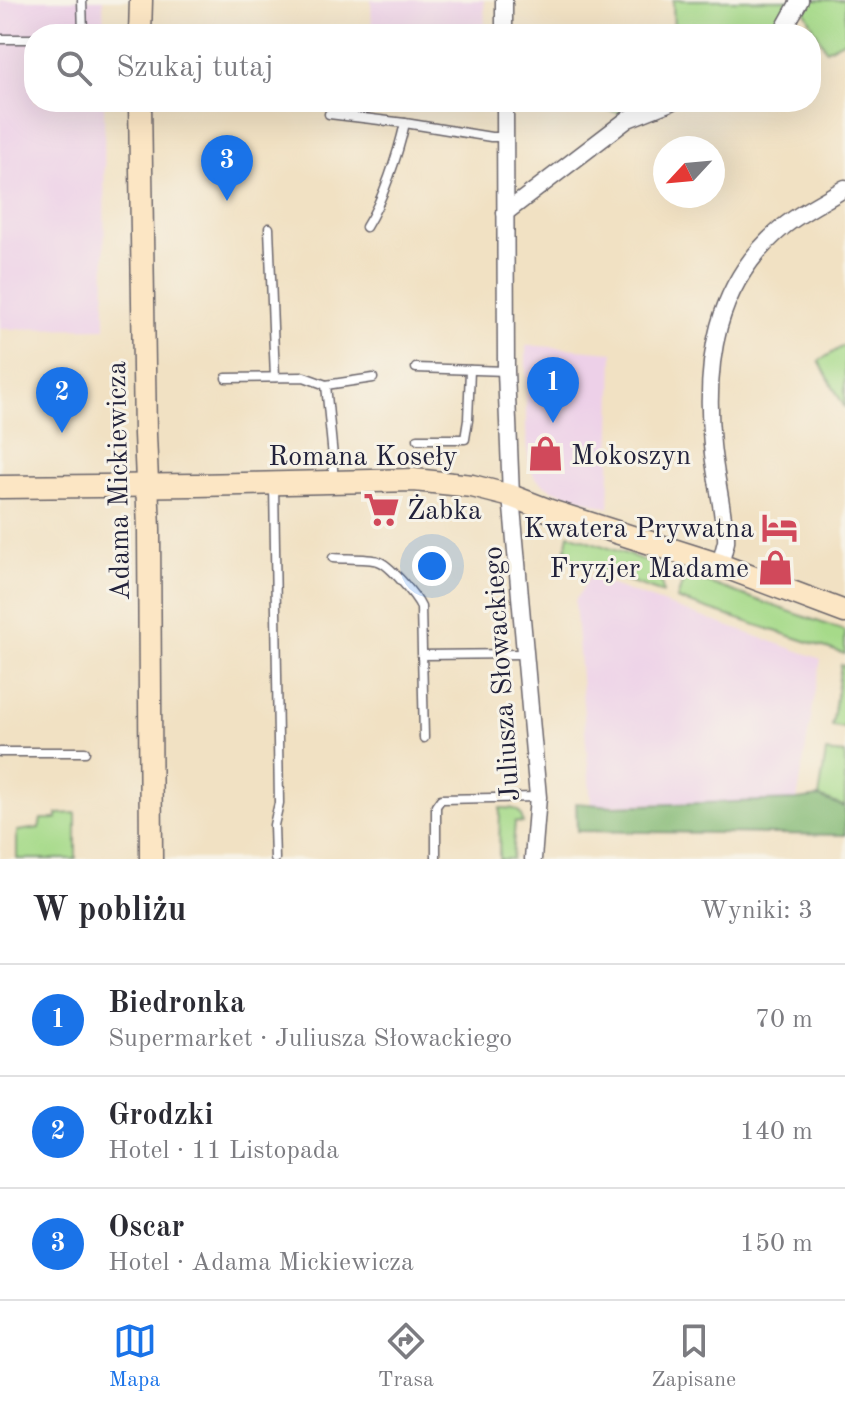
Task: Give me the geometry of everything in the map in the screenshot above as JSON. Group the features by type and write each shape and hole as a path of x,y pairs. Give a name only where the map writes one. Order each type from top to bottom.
{"street":[{"path":"140,24 141,0"},
{"path":"504,0 504,24"},
{"path":"787,24 800,0"},
{"name":"Adama Mickiewicza","path":"140,112 151,859"},
{"name":"Juliusza Słowackiego","path":"505,112 506,371 511,496 538,797 533,859"},
{"path":"505,213 628,119 646,112"},
{"path":"720,565 726,539 712,445 709,397 712,352 719,323 747,266 771,238 845,188"},
{"name":"Romana Koseły","path":"0,487 414,480 472,486 511,496 842,606"}],"lane":[{"path":"82,0 83,24"},
{"path":"0,39 24,39"},
{"path":"329,114 505,137"},
{"path":"366,227 374,215 401,143 405,123"},
{"path":"269,228 275,377"},
{"path":"416,368 506,371"},
{"path":"418,439 465,439 470,370"},
{"path":"226,378 304,377 326,385 373,378"},
{"path":"326,385 333,482"},
{"path":"274,483 279,803 274,825 275,859"},
{"path":"333,558 378,561 418,600 421,607 424,738"},
{"path":"423,655 525,654"},
{"path":"0,752 85,752"},
{"path":"436,859 436,806 441,799 538,797"}],"shaded area":[{"path":"0,0 103,0 104,24 24,24 24,112 104,112 105,328 0,329"},
{"path":"371,0 484,0 485,24 372,24"},
{"path":"526,345 613,352 609,508 551,489 535,478 529,465 526,431"},
{"path":"589,577 821,659 797,800 591,805 575,601"}],"green space":[{"path":"673,0 791,0 778,24 674,24"},
{"path":"799,0 845,0 845,40 826,50 821,41 821,24 812,24"},
{"path":"845,345 845,408 819,361"},
{"path":"569,534 652,563 661,578 663,593 583,565 565,554"},
{"path":"692,577 845,631 845,654 677,599 682,583"},
{"path":"841,664 845,666 845,728 832,726"},
{"path":"826,752 845,754 845,807 819,797"},
{"path":"819,797 845,807 845,835 577,831 576,803 613,806"},
{"path":"500,808 516,810 522,818 523,823 515,822 512,859 499,859"},
{"path":"76,813 76,859 17,859 17,831 39,828 41,819 57,819 57,814"}],"place":[{"name":"Oscar","path":"227,201"},
{"name":"Biedronka","path":"553,423"},
{"name":"Grodzki","path":"62,433"},
{"name":"Mokoszyn","path":"545,454"},
{"name":"Żabka","path":"381,509"},
{"name":"Kwatera Prywatna","path":"780,527"},
{"name":"Fryzjer Madame","path":"775,567"}]}
